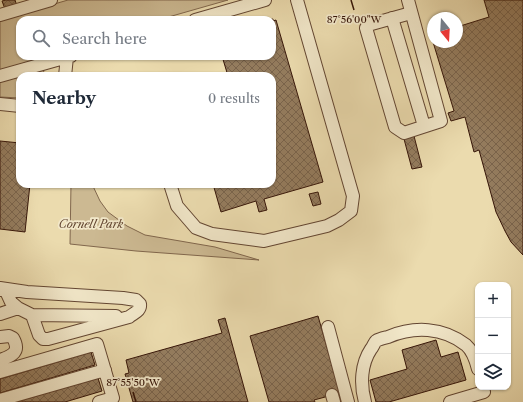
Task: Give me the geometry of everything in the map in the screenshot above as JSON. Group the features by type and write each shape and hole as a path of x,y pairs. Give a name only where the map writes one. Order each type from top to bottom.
{"street":[{"path":"0,15 51,0"},
{"path":"209,16 265,0"},
{"path":"171,188 178,206 196,228 212,234 264,241 327,226 339,220 351,210 353,196 297,0"},
{"path":"408,0 441,121 404,133 395,127 366,28 368,25 411,13"},
{"path":"392,18 424,126"},
{"path":"0,76 58,60"},
{"path":"66,72 68,60"},
{"path":"0,104 16,106"},
{"path":"2,289 11,302 18,308 32,314 129,316"},
{"path":"2,289 124,298 136,300 140,304 138,311 129,316 48,339 43,339 39,335 32,314"},
{"path":"0,314 18,308"},
{"path":"328,327 348,402"},
{"path":"365,402 362,380 365,359 376,341 401,331 420,329 445,334 467,346 475,358"},
{"path":"0,337 8,336 13,338 16,352 0,360"},
{"path":"0,372 97,344 113,398 99,402"},
{"path":"0,400 104,370"},
{"path":"450,402 485,394"}],"green space":[{"path":"68,0 228,0 172,16 16,16 16,60 42,60 44,72 16,72 16,98 0,97 0,20"},
{"name":"Cornell Park","path":"71,188 94,188 100,201 108,212 127,226 145,235 215,247 259,260 136,251 70,244"}],"building":[{"path":"15,0 17,6 5,9 2,1"},
{"path":"484,0 523,0 523,255 511,242 496,212 479,150 474,152 465,117 451,121 448,113 454,111 435,48 463,48 463,25 489,17"},
{"path":"276,20 323,182 264,199 267,210 259,212 256,201 221,212 214,188 276,188 276,72 227,72 223,60 276,60"},
{"path":"414,136 422,167 412,169 404,139"},
{"path":"0,141 16,143 16,188 30,188 25,232 0,229"},
{"path":"318,192 321,204 313,206 309,194"},
{"path":"318,316 340,393 314,400 315,402 269,402 250,336"},
{"path":"225,318 248,402 133,402 125,374 129,373 126,360 222,333 218,320"},
{"path":"436,340 441,357 458,352 466,380 389,402 376,402 370,380 407,369 402,350"},
{"path":"91,352 95,365 0,393 0,379"},
{"path":"98,378 102,391 65,402 15,402"}]}
